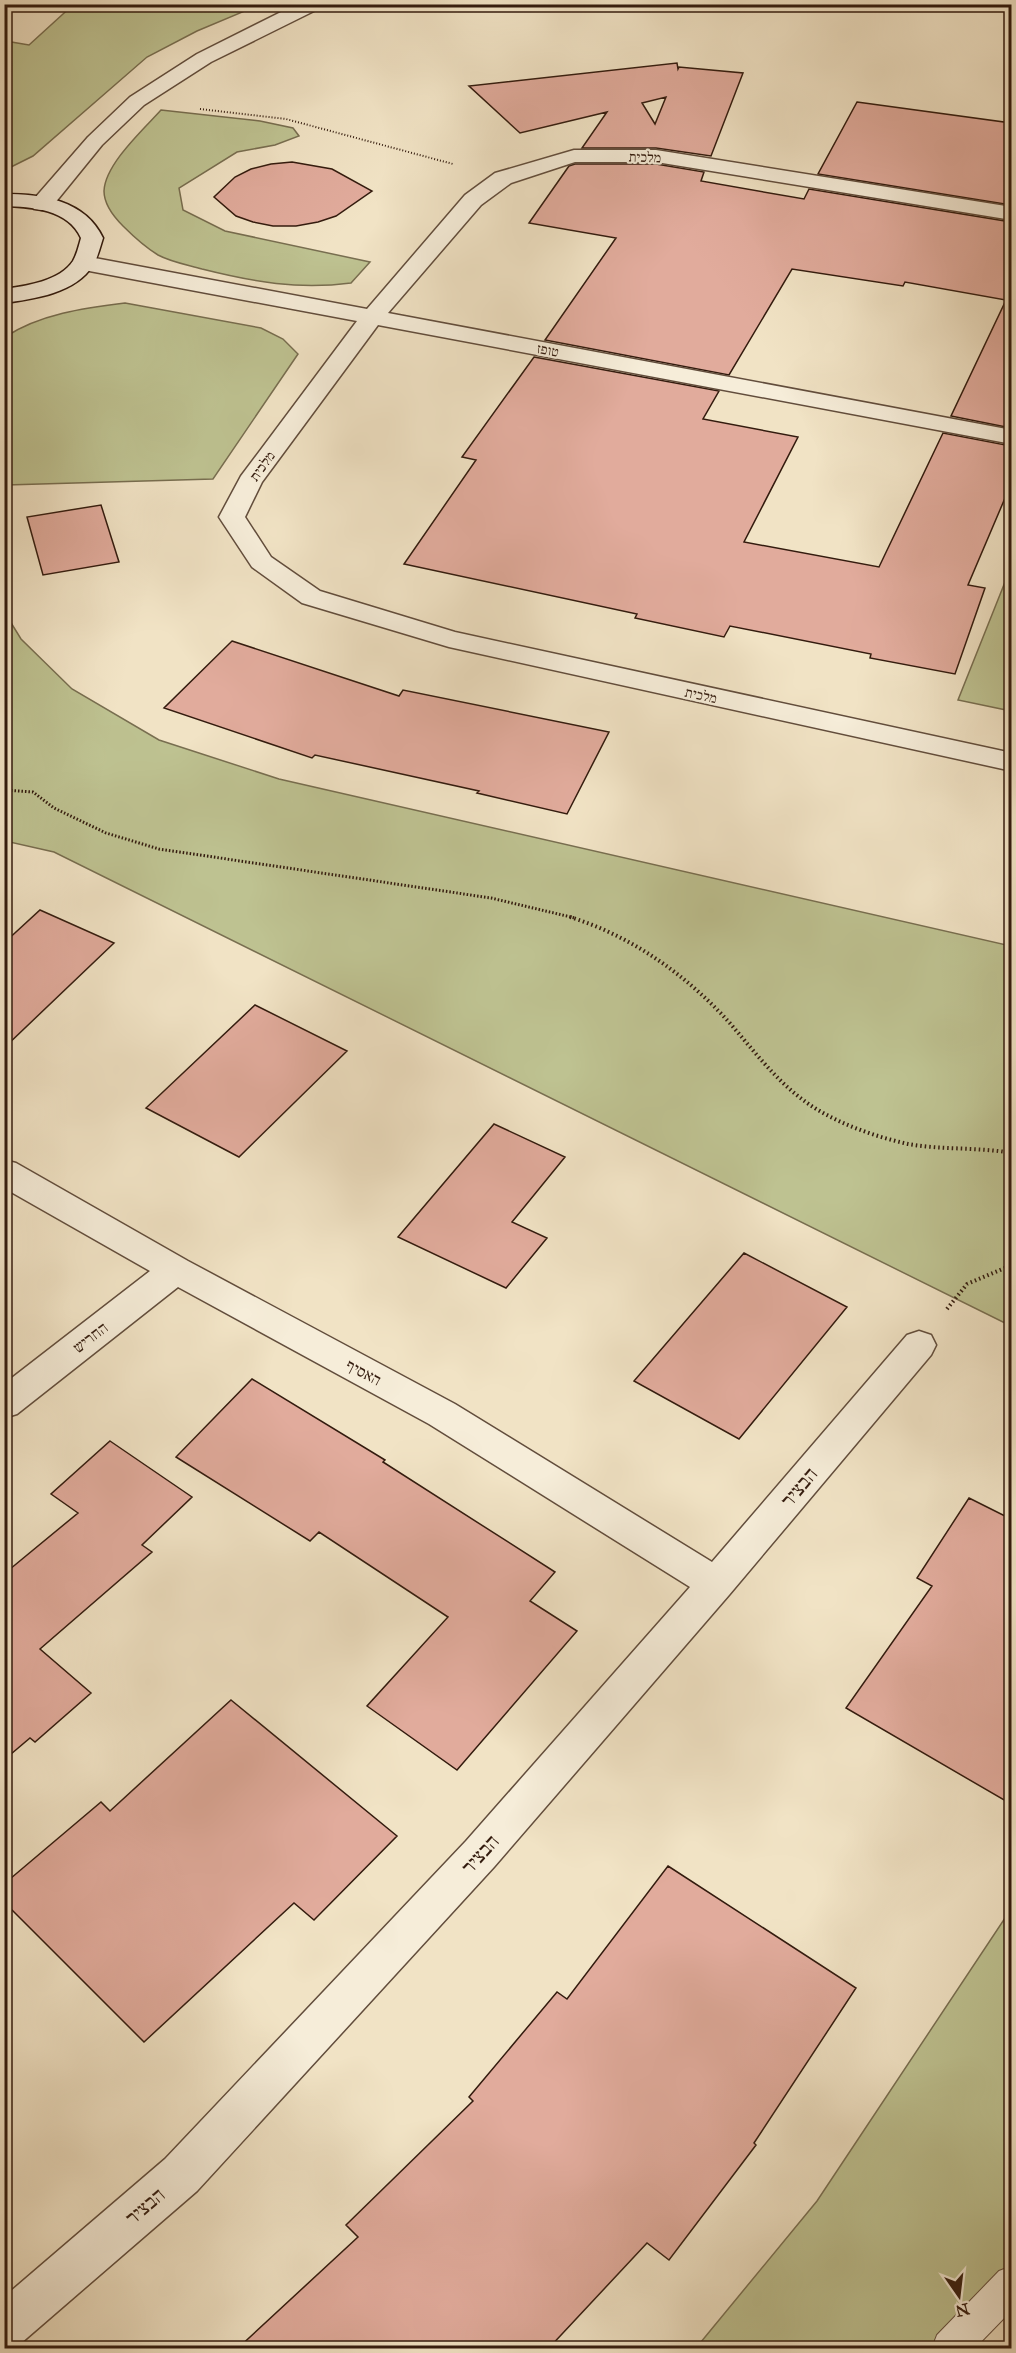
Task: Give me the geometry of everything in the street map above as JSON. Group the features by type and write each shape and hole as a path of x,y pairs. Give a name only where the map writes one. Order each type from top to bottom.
{"street":[{"path":"42,204 95,141 137,101 204,58 313,4"},
{"name":"מלכית","path":"1011,214 656,156 574,156 503,178 473,200 372,317 250,481 232,517 261,562 311,597 449,639 1011,762"},
{"path":"4,200 42,204 68,212 85,225 92,238 84,263 58,282 25,294 4,296"},
{"name":"טופז","path":"84,263 1011,437"},
{"name":"האסיף","path":"4,1172 176,1270 442,1414 716,1584"},
{"name":"החריש","path":"4,1404 176,1270"},
{"name":"הבציר","path":"4,2328 182,2175 480,1854 716,1584 919,1345"}],"lane":[{"path":"950,2349 1011,2284"}],"path":[{"path":"137,101 286,119 503,178"},
{"path":"4,790 33,792 54,808 106,833 159,849 491,898 572,917 618,934 673,970 726,1019 779,1081 818,1110 860,1130 909,1144 988,1149 1011,1153"},
{"path":"919,1345 967,1284 1011,1265"}],"green space":[{"path":"74,4 259,5 197,31 147,57 33,156 5,170 5,41 29,45"},
{"path":"161,110 260,121 293,128 299,136 275,145 237,152 179,188 183,210 225,231 370,262 351,283 294,285 240,278 202,269 168,260 149,249 113,215 104,191 106,181 118,159"},
{"path":"125,303 261,328 283,339 298,354 213,479 6,485 5,488 5,337 48,317"},
{"path":"1011,567 1011,711 958,700"},
{"path":"5,613 21,639 72,689 159,740 279,779 1011,946 1011,1326 54,852 5,841"},
{"path":"1011,1909 1011,2262 931,2348 696,2348 817,2201"}],"building":[{"path":"677,63 678,69 679,67 743,73 711,156 656,148 582,148 607,112 520,133 469,86","holes":["666,97 655,124 642,103"]},
{"path":"857,102 1011,123 1011,205 818,174"},
{"path":"292,162 332,169 372,191 336,216 296,226 273,226 236,216 214,197 235,177 251,169"},
{"path":"575,164 656,164 704,172 701,181 804,199 809,189 1011,222 1011,428 951,416 1006,300 905,282 903,286 792,269 729,375 545,340 616,238 529,223 569,166"},
{"path":"534,357 719,391 703,419 798,437 744,542 879,567 943,433 1011,446 1011,484 968,585 985,588 955,674 870,658 871,654 730,626 724,637 635,618 637,614 404,564 476,460 462,457"},
{"path":"101,505 119,562 43,575 27,517"},
{"path":"232,641 399,696 403,690 609,732 567,814 477,793 479,791 315,755 312,758 164,708"},
{"path":"40,910 114,943 4,1048 4,943"},
{"path":"255,1005 347,1051 239,1157 146,1108"},
{"path":"494,1124 565,1157 512,1222 547,1238 506,1288 398,1237"},
{"path":"744,1253 847,1307 739,1439 634,1381"},
{"path":"252,1379 385,1460 383,1462 555,1572 530,1601 577,1631 457,1770 367,1706 448,1617 319,1532 310,1541 176,1457"},
{"path":"110,1441 192,1497 142,1545 152,1552 40,1649 91,1693 35,1742 30,1738 4,1760 4,1574 78,1513 51,1494"},
{"path":"969,1498 1011,1519 1011,1804 846,1708 932,1586 917,1578"},
{"path":"231,1700 397,1836 314,1920 294,1903 144,2042 4,1902 4,1884 101,1802 110,1811"},
{"path":"668,1866 856,1988 754,2143 756,2145 669,2260 647,2243 548,2349 237,2349 358,2237 346,2225 473,2101 469,2097 557,1992 567,1999"}]}
